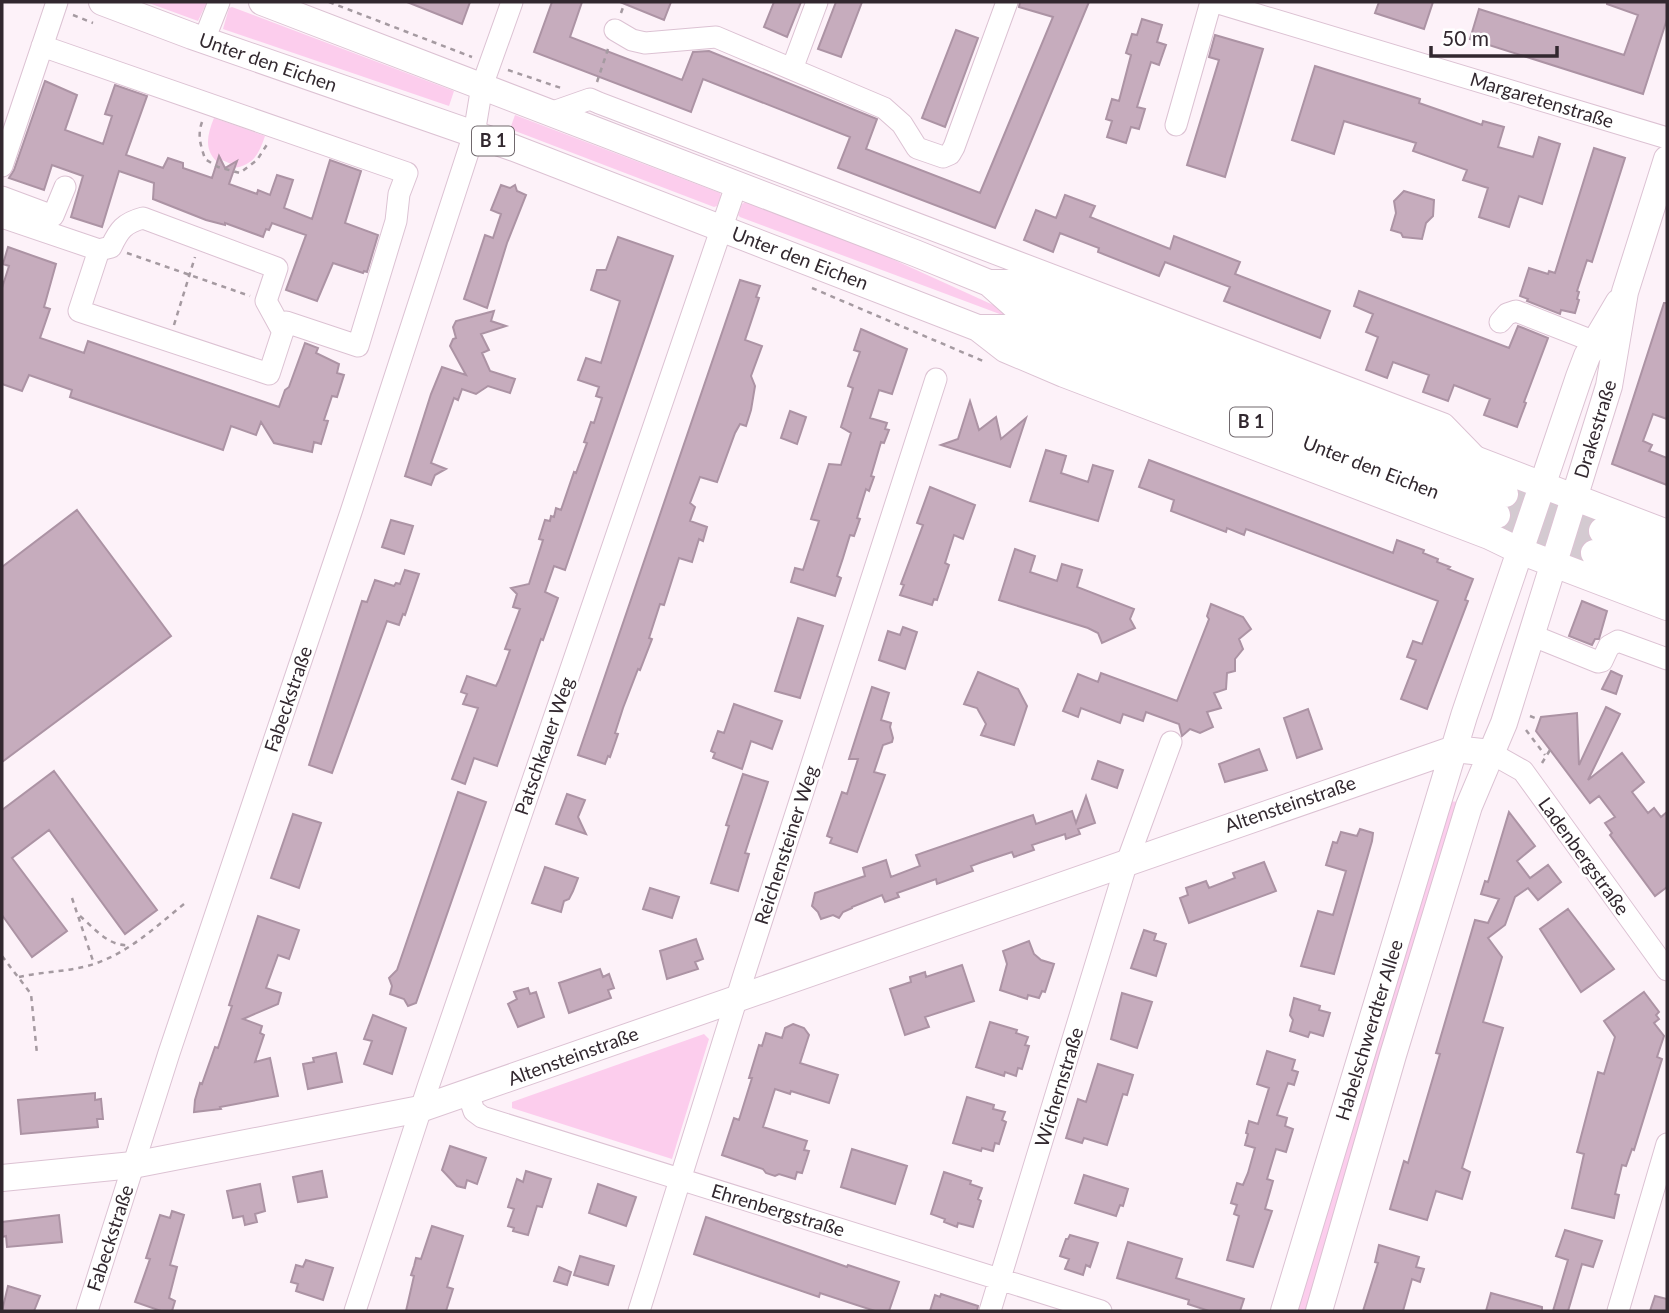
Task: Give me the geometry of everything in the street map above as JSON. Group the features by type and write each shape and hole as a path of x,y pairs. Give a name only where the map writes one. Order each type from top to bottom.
{"main road":[{"name":"Unter den Eichen","path":"102,2 474,134 978,328 1006,328 1501,505 1015,306 989,283 553,112 482,74 262,2"},
{"name":"Drakestraße","path":"1553,563 1609,386 1625,292 1667,159"},
{"path":"989,283 1017,283 1072,293 1480,462 1667,533"},
{"name":"Drakestraße","path":"1543,486 1579,377 1595,342 1625,292"},
{"path":"978,328 1004,349 1063,374 1489,536 1520,551 1667,607"},
{"name":"Habelschwerdter Allee","path":"1284,1311 1454,748 1543,486"},
{"path":"1667,556 1598,542 1667,581"},
{"name":"Habelschwerdter Allee","path":"1319,1311 1469,806 1504,723 1553,563"},
{"path":"1454,748 1491,753"},
{"name":"Altensteinstraße","path":"2,1178 133,1165 420,1109 1454,748"}],"street":[{"path":"2,166 8,125 42,46 57,2"},
{"path":"204,40 219,2"},
{"name":"Fabeckstraße","path":"87,1311 474,134 482,74 512,2"},
{"path":"792,69 817,2"},
{"path":"615,30 632,40 645,43 716,37 884,107 902,124 917,148 938,156 946,156 954,147 1007,2"},
{"path":"1176,125 1213,2"},
{"name":"Margaretenstraße","path":"1213,2 1667,138"},
{"path":"42,46 407,173 399,194 396,220 358,346 286,323 283,332 269,374 79,311 105,249 128,222 143,218 277,268 266,301 283,332"},
{"path":"553,112 590,99 1072,293"},
{"name":"Patschkauer Weg","path":"355,1311 420,1109 737,183"},
{"path":"2,197 53,216 65,187"},
{"path":"2,217 105,249"},
{"path":"1500,322 1507,314 1516,311 1595,342"},
{"name":"Reichensteiner Weg","path":"639,1311 936,379"},
{"path":"1531,635 1598,662 1602,661 1609,646 1618,641 1667,659"},
{"path":"1126,862 1171,742"},
{"name":"Ladenbergstraße","path":"1491,753 1522,771 1667,970"},
{"name":"Wichernstraße","path":"990,1311 1126,862"},
{"name":"Ehrenbergstraße","path":"468,1093 474,1111 482,1116 1101,1311"},
{"path":"1618,1311 1667,1144"}],"path":[{"path":"329,2 482,74"},
{"path":"515,72 590,99"},
{"path":"207,105 199,141 205,159 218,167 240,173 247,170 265,150 275,127"},
{"path":"169,341 201,239"},
{"path":"105,249 266,301"},
{"path":"1530,715 1540,720"},
{"path":"1526,730 1545,755"},
{"path":"1542,762 1550,750"},
{"path":"72,898 94,964"},
{"path":"19,978 94,964 117,955 184,904"},
{"path":"77,914 110,941 121,946 132,945"},
{"path":"2,956 31,994 37,1054"}],"shaded area":[{"path":"146,2 207,2 198,21"},
{"path":"229,8 454,91 449,106 223,29"},
{"path":"515,115 720,193 717,206 510,129"},
{"path":"214,118 265,136 250,162 232,168 231,164 220,159 220,164 215,159 208,143"},
{"path":"745,202 868,248 1024,319 1005,316 740,217 738,215"},
{"path":"1447,801 1460,802 1311,1311 1293,1311"},
{"path":"704,1034 709,1039 672,1159 512,1108 512,1102"}],"building":[{"path":"407,2 470,2 462,24"},
{"path":"552,2 582,2 570,37 682,80 693,52 709,51 877,119 866,149 980,193 1053,17 1019,7 1020,2 1089,2 995,228 838,168 850,137 703,79 691,112 534,52"},
{"path":"620,2 671,2 664,20"},
{"path":"774,2 801,2 787,37 764,27"},
{"path":"836,2 862,2 841,57 818,49"},
{"path":"1379,2 1433,2 1424,29 1375,13"},
{"path":"1607,2 1667,2 1667,19 1643,94 1470,39 1479,9 1624,55 1638,15"},
{"path":"1142,19 1162,25 1157,42 1166,45 1159,65 1151,62 1137,107 1145,109 1139,129 1131,127 1126,143 1107,137 1112,121 1106,119 1112,99 1119,101 1131,55 1126,53 1132,34 1137,35"},
{"path":"956,30 978,38 945,127 922,118"},
{"path":"1215,35 1263,49 1225,177 1187,165 1219,60 1209,57"},
{"path":"1315,66 1420,99 1419,103 1482,125 1483,121 1504,127 1498,147 1533,157 1539,137 1560,144 1542,204 1519,196 1509,227 1479,217 1488,188 1463,180 1467,170 1413,151 1416,143 1344,121 1334,154 1292,140"},
{"path":"45,81 77,95 65,130 103,144 112,116 105,114 115,85 147,96 126,155 163,168 168,158 183,163 183,168 212,178 219,156 225,168 237,161 229,184 257,194 258,190 270,195 277,175 293,180 284,208 312,219 330,160 361,171 345,223 378,235 367,272 333,263 317,301 286,290 306,235 272,223 263,237 225,223 206,220 153,199 154,183 119,171 102,227 71,217 83,176 52,165 44,190 9,178"},
{"path":"1594,148 1625,158 1592,262 1587,260 1577,291 1579,300 1575,313 1561,310 1560,314 1520,296 1529,268 1548,274 1549,271 1555,273"},
{"path":"501,185 510,188 515,185 517,191 526,195 507,243 487,308 464,299 485,235 493,238 501,214 491,210"},
{"path":"1404,191 1434,200 1433,216 1426,223 1422,239 1403,237 1401,233 1391,230 1396,213 1394,201"},
{"path":"1065,195 1095,206 1090,217 1170,249 1174,236 1240,262 1235,274 1330,311 1320,338 1224,301 1230,287 1165,262 1159,276 1098,252 1099,248 1060,233 1053,252 1024,240 1036,210 1056,218"},
{"path":"618,237 673,256 565,570 554,566 545,592 558,598 497,766 474,758 465,784 452,779 478,708 463,704 467,694 461,692 467,676 496,686 499,680 510,650 505,649 520,609 513,607 517,594 511,588 529,584 543,540 539,539 545,520 550,521 551,516 554,517 556,508 561,510 587,443 584,442 591,422 594,423 602,398 596,396 599,387 578,380 586,358 601,363 620,301 591,290 597,270 606,270"},
{"path":"8,247 56,264 44,307 50,309 40,338 84,353 88,341 279,407 305,343 318,348 316,353 339,364 337,373 344,375 337,397 332,396 324,420 328,421 321,444 314,442 312,452 274,443 261,422 256,435 231,426 223,450 70,397 72,390 29,375 22,391 2,384 2,288 9,266 3,264"},
{"path":"740,280 760,286 756,297 759,298 745,340 762,346 751,376 755,386 751,410 746,426 740,424 735,433 717,482 700,477 690,503 695,507 690,521 707,527 703,541 699,539 692,562 679,558 664,605 660,604 649,638 652,639 623,708 610,757 608,756 605,764 578,755"},
{"path":"1359,291 1509,348 1518,326 1548,338 1517,427 1484,415 1490,399 1454,385 1448,401 1423,392 1429,375 1393,362 1387,378 1366,370 1378,337 1366,332 1373,314 1354,306"},
{"path":"1664,303 1667,303 1667,419 1653,414 1643,441 1652,445 1649,451 1667,458 1667,485 1612,464"},
{"path":"494,311 491,321 506,326 481,334 489,350 482,353 490,371 515,379 510,393 488,386 476,394 462,389 458,400 454,398 431,463 446,469 435,475 431,485 405,476 442,367 466,375 450,346 456,338 453,327 456,321"},
{"path":"861,329 907,349 892,394 879,390 870,418 887,423 885,429 889,430 884,443 881,442 871,476 874,477 869,491 866,489 854,536 850,535 837,576 841,578 835,596 791,582 795,568 803,570 819,521 811,519 829,464 841,465 851,433 841,427 853,388 848,386 860,352 854,350"},
{"path":"970,401 979,430 996,417 1001,439 1026,418 1010,467 941,445 958,439"},
{"path":"790,411 806,417 797,444 781,438"},
{"path":"1046,450 1066,456 1061,473 1088,482 1093,465 1113,471 1098,521 1030,501"},
{"path":"1149,460 1393,553 1397,540 1424,550 1423,553 1438,559 1437,562 1450,567 1448,569 1473,579 1465,600 1468,601 1427,709 1401,699 1416,660 1407,657 1413,641 1422,644 1438,601 1246,529 1244,535 1227,528 1226,532 1171,511 1174,500 1139,487"},
{"path":"930,487 975,505 963,539 954,535 945,563 949,565 937,600 934,599 932,605 900,595 904,585 901,584 923,525 917,523"},
{"path":"77,510 171,636 2,762 2,567"},
{"path":"391,520 413,526 404,554 382,547"},
{"path":"1015,549 1035,556 1030,572 1057,581 1062,564 1082,570 1077,587 1134,609 1130,619 1135,628 1102,643 1098,633 1088,628 999,600"},
{"path":"405,570 419,574 405,615 403,614 399,625 387,621 332,773 309,765 362,601 367,602 375,580 394,586 396,583 400,584"},
{"path":"1582,601 1607,611 1599,639 1595,639 1592,645 1569,636"},
{"path":"1211,604 1243,617 1251,629 1239,639 1243,649 1235,659 1235,671 1227,673 1226,689 1214,693 1221,708 1207,712 1213,727 1200,733 1190,729 1182,736 1179,724 1146,712 1143,721 1123,714 1120,723 1081,708 1078,717 1063,711 1078,674 1098,682 1101,673 1177,701 1209,619 1207,616"},
{"path":"798,618 823,626 800,698 775,691"},
{"path":"903,627 917,632 905,669 879,660 888,631 900,635"},
{"path":"1611,671 1622,676 1616,694 1602,689"},
{"path":"978,672 1018,689 1027,706 1014,745 981,735 986,724 977,708 964,704"},
{"path":"872,687 889,693 881,720 891,723 893,738 892,742 883,745 874,772 885,775 857,852 830,843 832,838 827,836 842,792 847,794 858,759 849,759"},
{"path":"734,704 782,721 772,749 751,741 742,769 713,758 715,753 711,751 718,731 724,733"},
{"path":"1606,707 1620,714 1588,780 1622,753 1644,782 1632,792 1648,813 1654,808 1661,817 1667,812 1667,887 1655,896 1610,835 1612,833 1605,823 1615,817 1599,796 1590,803 1536,731 1541,717 1577,713 1579,765"},
{"path":"1308,709 1322,749 1297,758 1284,718"},
{"path":"1259,749 1267,770 1225,782 1219,764"},
{"path":"1098,761 1123,770 1117,788 1092,779"},
{"path":"54,771 157,910 125,934 49,830 12,858 67,931 32,957 2,915 2,810"},
{"path":"743,774 768,782 745,853 749,854 738,891 711,883"},
{"path":"458,792 486,802 416,1003 408,1006 404,999 390,994 392,986 389,978 397,970"},
{"path":"567,794 585,800 578,817 586,834 556,824"},
{"path":"1086,796 1095,823 1078,829 1080,834 1066,839 1065,834 1032,845 1034,850 1014,857 1012,852 982,862 971,866 973,871 937,884 936,879 897,893 899,897 885,902 882,895 852,907 839,918 833,915 821,919 812,906 815,893 865,876 863,868 886,860 891,877 920,866 916,855 1033,815 1036,824 1072,811 1076,823"},
{"path":"1509,812 1535,846 1517,861 1530,878 1548,865 1561,882 1538,900 1528,888 1515,897 1505,925 1488,938 1502,957 1483,1022 1503,1028 1462,1168 1470,1172 1462,1199 1436,1191 1427,1220 1390,1209 1404,1161 1408,1163 1440,1054 1436,1053 1475,920 1488,923 1499,899 1481,894 1485,881 1488,882"},
{"path":"293,814 321,823 299,888 271,878"},
{"path":"1360,829 1373,833 1372,841 1334,974 1301,966 1318,911 1333,915 1346,871 1326,865 1333,842 1337,843 1341,832 1357,836"},
{"path":"1264,862 1276,891 1189,923 1180,898 1188,895 1186,888 1206,881 1209,888 1235,878 1233,873"},
{"path":"545,867 578,878 569,899 564,901 561,912 532,903"},
{"path":"650,888 679,897 672,918 643,909"},
{"path":"1568,909 1614,969 1581,992 1540,929"},
{"path":"258,916 299,930 289,959 278,955 266,988 281,993 278,1004 243,1019 262,1026 260,1033 264,1035 255,1062 270,1058 278,1096 220,1107 221,1109 194,1112 200,1083 202,1084 215,1047 218,1048"},
{"path":"1144,930 1156,934 1154,940 1166,944 1156,976 1131,968"},
{"path":"696,939 703,959 695,962 698,969 667,979 660,951"},
{"path":"1029,941 1034,954 1041,960 1054,964 1045,992 1042,991 1039,998 1028,995 1027,999 1000,990 1007,964 1003,951"},
{"path":"962,965 974,1001 925,1017 929,1027 905,1035 890,989 911,982 910,977 925,972 926,977"},
{"path":"600,969 603,977 609,974 614,988 608,990 611,998 569,1013 559,983"},
{"path":"528,988 530,994 536,992 544,1017 518,1027 508,1004 517,999 514,992"},
{"path":"1644,992 1659,1012 1656,1015 1659,1019 1654,1023 1664,1036 1657,1057 1662,1059 1634,1150 1632,1149 1626,1166 1622,1165 1615,1194 1619,1195 1614,1218 1572,1208 1584,1154 1577,1152 1598,1072 1604,1074 1615,1037 1604,1021"},
{"path":"1122,993 1152,1002 1137,1048 1111,1039"},
{"path":"1294,998 1320,1006 1319,1010 1330,1013 1323,1036 1310,1032 1308,1037 1290,1031"},
{"path":"373,1015 406,1028 392,1074 364,1064 372,1041 364,1039"},
{"path":"990,1022 1017,1030 1016,1033 1028,1037 1025,1045 1029,1046 1022,1069 1018,1068 1016,1076 1005,1072 1004,1076 976,1067"},
{"path":"793,1024 804,1028 809,1035 800,1063 838,1075 829,1103 775,1089 763,1127 807,1141 804,1150 809,1151 802,1173 797,1172 795,1179 779,1174 775,1176 722,1155 734,1118 739,1120 759,1045 762,1046 766,1033 782,1038 785,1028"},
{"path":"1267,1051 1295,1060 1292,1070 1298,1072 1294,1085 1288,1083 1277,1115 1287,1118 1285,1126 1293,1129 1286,1152 1276,1149 1267,1179 1273,1181 1265,1209 1272,1211 1253,1267 1227,1260 1239,1216 1234,1214 1237,1205 1231,1203 1237,1183 1243,1185 1255,1148 1245,1145 1246,1133 1249,1121 1258,1124 1269,1088 1257,1084"},
{"path":"336,1053 342,1082 308,1089 303,1064 314,1062 313,1058"},
{"path":"1098,1064 1133,1075 1127,1095 1123,1094 1107,1145 1084,1138 1082,1143 1066,1138 1078,1099 1086,1102"},
{"path":"95,1093 95,1100 101,1099 103,1119 97,1119 98,1127 21,1134 18,1100"},
{"path":"967,1097 994,1105 993,1109 1005,1112 1002,1120 1006,1122 999,1144 995,1143 993,1151 982,1148 981,1151 953,1143"},
{"path":"450,1146 486,1158 477,1184 467,1180 465,1188 457,1186 442,1170"},
{"path":"852,1149 907,1166 895,1204 841,1187"},
{"path":"322,1171 327,1197 298,1202 293,1177"},
{"path":"526,1171 551,1179 542,1207 537,1206 528,1235 513,1231 514,1228 508,1226 514,1209 508,1207 517,1179 523,1182"},
{"path":"944,1172 971,1181 970,1184 982,1188 973,1227 958,1223 957,1227 931,1214"},
{"path":"1084,1175 1128,1189 1123,1206 1120,1205 1116,1216 1075,1203"},
{"path":"260,1184 265,1211 255,1214 257,1222 245,1225 243,1216 233,1218 227,1191"},
{"path":"598,1184 636,1197 626,1226 589,1213"},
{"path":"172,1211 184,1215 170,1265 177,1267 169,1298 175,1301 172,1311 161,1311 135,1302 150,1259 146,1258 160,1215 170,1218"},
{"path":"59,1215 62,1242 7,1247 6,1236 2,1237 2,1222"},
{"path":"706,1217 847,1267 848,1265 899,1282 889,1311 875,1311 820,1293 819,1297 694,1254"},
{"path":"432,1226 463,1236 447,1287 453,1289 446,1311 406,1311 416,1258 421,1259"},
{"path":"1565,1230 1602,1241 1593,1267 1582,1264 1568,1311 1553,1311 1568,1260 1556,1256"},
{"path":"1070,1235 1098,1243 1090,1267 1086,1265 1083,1275 1065,1269 1069,1259 1060,1256"},
{"path":"1128,1242 1182,1259 1176,1278 1244,1299 1240,1311 1209,1311 1188,1304 1189,1300 1117,1278"},
{"path":"1379,1245 1419,1257 1416,1267 1424,1269 1420,1282 1412,1279 1403,1311 1363,1311 1378,1263 1375,1262"},
{"path":"580,1256 614,1266 608,1285 574,1275"},
{"path":"306,1260 333,1268 323,1300 296,1291 298,1284 291,1282 296,1265 303,1267"},
{"path":"559,1267 571,1272 567,1285 554,1281"},
{"path":"8,1286 40,1296 34,1311 2,1311"},
{"path":"1491,1293 1542,1307 1542,1311 1486,1311"},
{"path":"941,1294 978,1306 977,1311 930,1311 935,1295 940,1297"},
{"path":"1655,1296 1667,1299 1667,1311 1650,1311"}],"tunnel":[{"path":"1505,494 1602,531"},
{"path":"1497,515 1594,553"}]}
